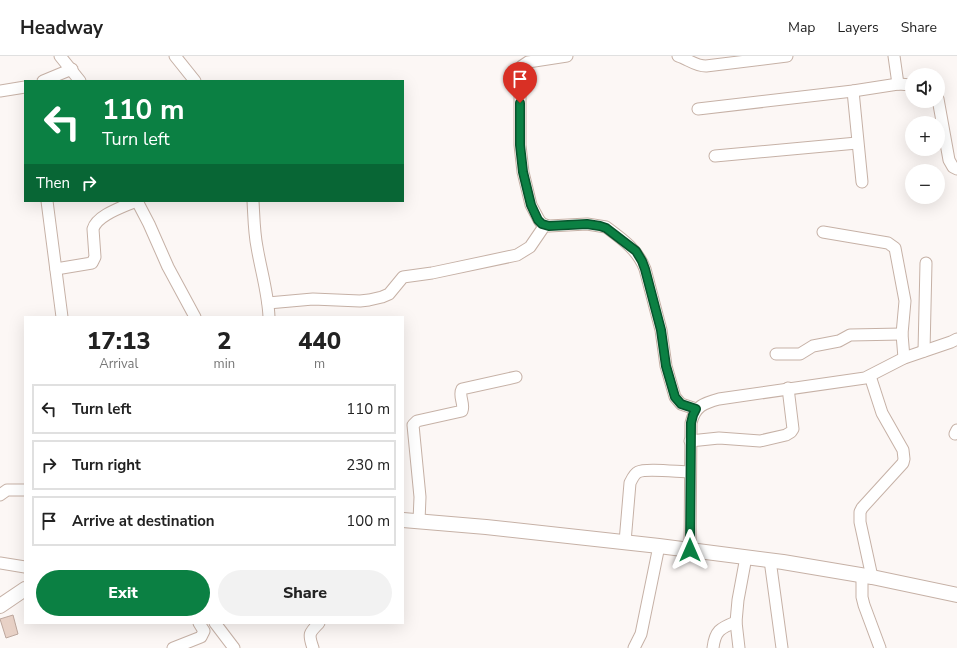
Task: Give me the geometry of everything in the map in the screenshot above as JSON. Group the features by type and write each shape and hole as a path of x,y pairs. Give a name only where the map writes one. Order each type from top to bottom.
{"main road":[{"path":"404,520 625,542 770,560 867,576 957,594"},
{"path":"0,606 24,590"}],"street":[{"path":"60,56 79,80"},
{"path":"175,56 194,80"},
{"path":"567,56 528,62 522,66 520,70 520,145 523,172 531,205 538,220 545,225 587,224 600,226 606,228 636,251 645,269 661,330 666,366 675,397 681,404 696,409"},
{"path":"678,56 694,64 706,66 787,56"},
{"path":"894,56 898,84"},
{"path":"45,80 72,69"},
{"path":"698,109 853,91 898,84 905,84"},
{"path":"0,92 24,87"},
{"path":"853,91 862,182"},
{"path":"940,108 949,160 953,167 957,168"},
{"path":"715,156 857,143"},
{"path":"47,202 62,316"},
{"path":"56,269 92,263 95,258 93,229 97,221 135,202"},
{"path":"138,202 168,267 194,316"},
{"path":"254,202 256,247 268,303 269,316"},
{"path":"268,303 313,299 360,300 382,297 389,294 403,277 432,273 517,255 530,247 545,225"},
{"path":"822,232 888,243 894,248 904,302 902,334 904,358"},
{"path":"924,351 926,263"},
{"path":"776,354 800,354 813,346 839,341 850,335 902,334"},
{"path":"690,550 690,441 691,423 696,409 710,401 719,399 870,376 904,358 957,339"},
{"path":"870,376 879,405 903,450 904,459 860,512 867,576 862,597 880,648"},
{"path":"418,521 420,497 413,425 417,421 462,411 463,406 460,393 462,389 516,377"},
{"path":"690,441 719,438 760,441 786,435 793,429 788,388"},
{"path":"625,542 630,483 637,472 690,472"},
{"path":"0,495 7,490 24,490"},
{"path":"634,648 641,634 658,546"},
{"path":"739,648 736,622 738,600 746,557"},
{"path":"770,560 782,648"},
{"path":"0,563 24,567"},
{"path":"713,648 716,635 719,630 724,626 736,622"},
{"path":"173,648 201,637 204,631 200,624"},
{"path":"217,624 234,648"},
{"path":"313,648 310,638 311,631 319,624"}],"building":[{"path":"13,615 18,634 6,638 0,619"}],"route":[{"path":"520,103 520,145 523,172 531,205 538,220 542,224 549,226 587,224 606,228 636,251 642,261 661,330 666,366 672,390 675,397 681,404 696,409 691,423 690,441 690,550"}]}
